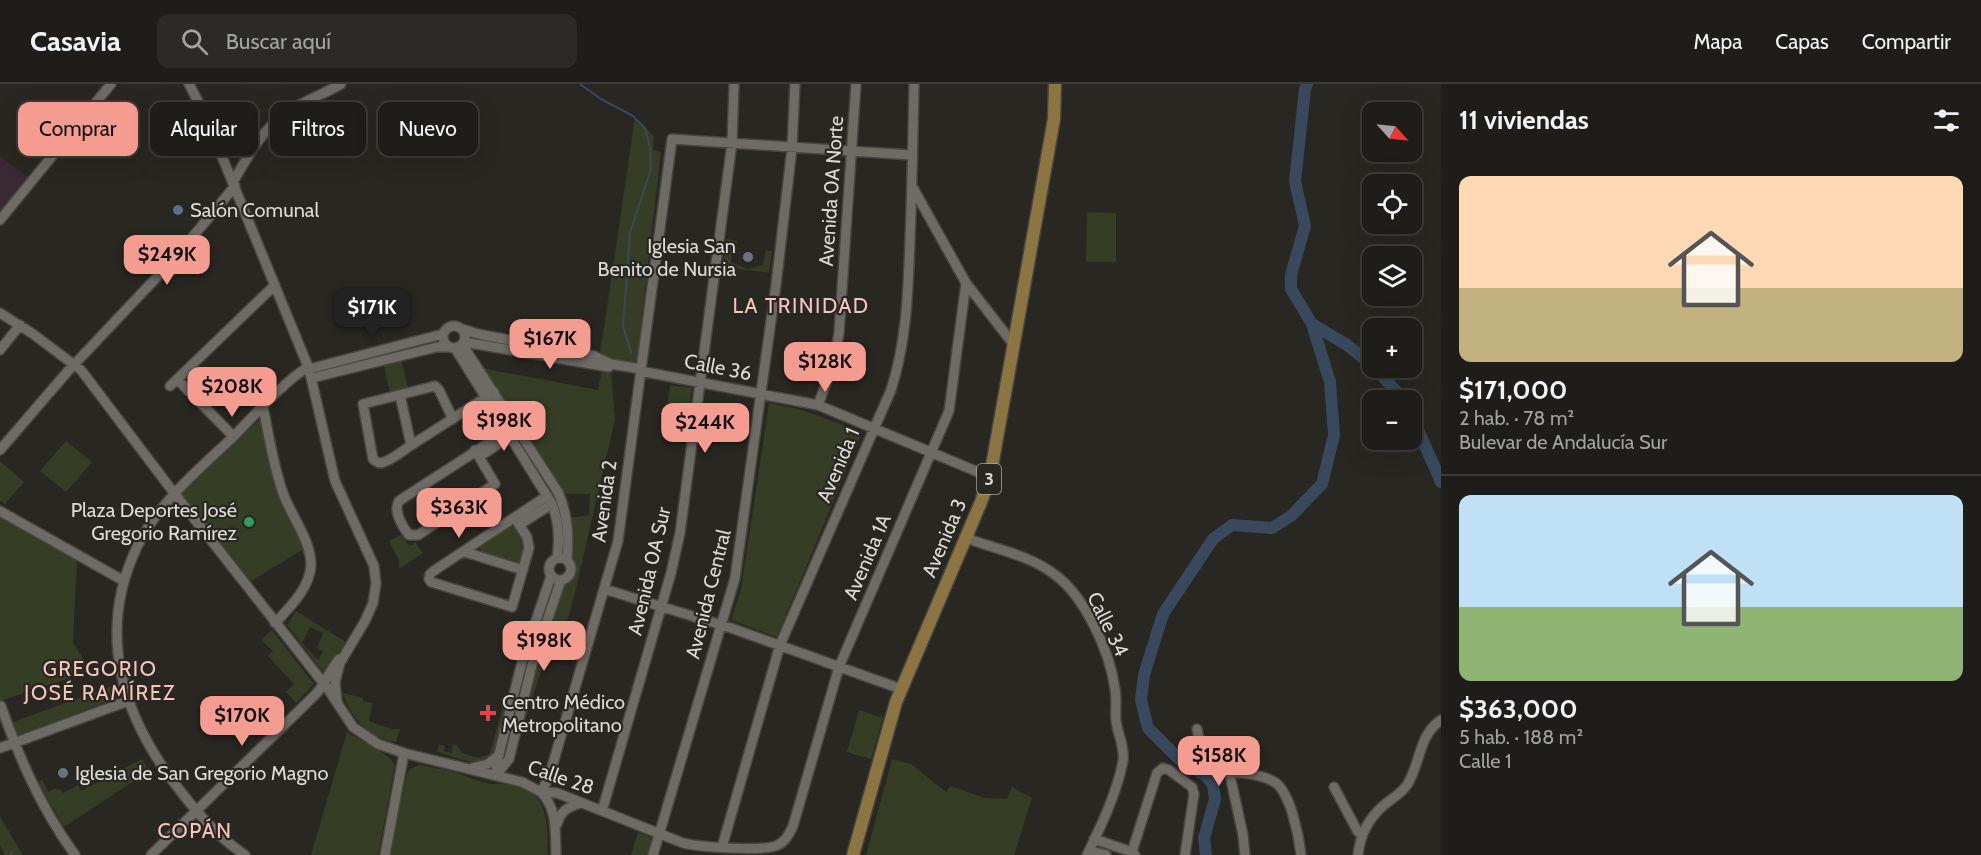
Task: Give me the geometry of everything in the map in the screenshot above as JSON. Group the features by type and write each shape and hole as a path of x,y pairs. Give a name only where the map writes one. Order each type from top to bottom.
{"main road":[{"name":"Avenida 3","path":"853,855 883,742 901,689 990,477 1054,119 1055,84"}],"street":[{"path":"0,220 111,84"},
{"path":"151,855 323,680 345,653 370,613 375,594 375,574 369,552 335,481 310,371 234,184 189,84"},
{"path":"0,450 74,365 175,258 234,184 264,135 294,107 341,84"},
{"name":"Avenida 0A Sur","path":"602,811 662,606 680,533 732,143 734,84"},
{"name":"Avenida Central","path":"653,855 735,578 742,539 792,148 795,84"},
{"name":"Avenida 0A Norte","path":"818,405 837,351 856,84"},
{"name":"Avenida 1","path":"722,847 780,645 891,390 904,341 912,186 914,84"},
{"name":"Avenida 2","path":"541,792 549,777 619,531 672,139 732,143"},
{"path":"732,143 911,155"},
{"path":"912,186 966,283 1014,345"},
{"path":"910,225 920,218 930,221"},
{"name":"Avenida 1A","path":"784,840 793,826 839,667 950,407 966,283"},
{"path":"233,436 173,383 275,285"},
{"path":"963,310 970,304 983,307"},
{"name":"Calle 28","path":"0,313 81,370 275,623 323,680 346,719 359,733 388,748 404,753 522,782 541,792 557,793 690,845 767,848 774,847 784,840"},
{"path":"310,371 443,333 453,325 478,334 594,356 610,364 640,371"},
{"path":"0,350 20,326"},
{"path":"245,855 222,838 196,811 153,751 128,701 120,672 117,635 117,616 124,580 146,531 174,493 299,372 457,345 465,337 462,329"},
{"path":"443,333 443,340 457,345 640,371"},
{"path":"457,345 490,395 537,458 563,503 569,536 562,559"},
{"name":"Calle 36","path":"640,371 818,405 990,477"},
{"path":"453,419 440,390 435,386 363,404 373,459 378,463 383,463 453,419 490,395"},
{"path":"400,395 411,445"},
{"path":"490,395 508,433 550,500 557,517 562,559 570,565 570,572 561,580 522,662 496,776"},
{"path":"263,407 280,485 309,550 311,565 301,592 275,623"},
{"path":"477,454 495,484 418,535 411,537 406,532 396,510 396,504 508,433"},
{"path":"528,465 537,458"},
{"path":"517,521 529,542 512,607 436,585 429,579 430,574 435,570 550,500"},
{"path":"0,511 124,580"},
{"name":"Calle 34","path":"966,538 1036,563 1057,576 1081,604 1102,647 1114,685 1116,721 1123,761 1088,853"},
{"path":"465,552 523,570"},
{"path":"496,776 509,759 543,616 551,576 550,564 562,559"},
{"path":"551,576 561,580"},
{"path":"604,589 721,625 901,689"},
{"path":"338,707 335,682 345,653"},
{"path":"0,748 128,701"},
{"path":"1,706 27,775 75,855"},
{"path":"1358,855 1362,834 1372,817 1406,787 1427,734 1441,720"},
{"path":"1197,729 1200,744 1229,771 1267,779 1281,789 1300,840 1300,855"},
{"path":"388,748 397,757 401,770"},
{"path":"385,855 404,753"},
{"path":"469,769 488,764 499,755"},
{"path":"401,770 410,761 424,758"},
{"path":"509,759 511,769 522,782"},
{"path":"1094,839 1133,854 1157,773 1164,768 1192,787 1194,794 1185,855"},
{"path":"1229,771 1245,855"},
{"path":"1334,787 1358,832 1362,834"},
{"path":"541,792 552,808 556,855"},
{"path":"555,829 563,811 581,803"},
{"path":"1088,853 1106,855"}],"shaded area":[{"path":"0,156 28,177 0,212"}],"green space":[{"path":"635,118 654,136 653,150 661,152 637,359 633,364 615,361 600,354"},
{"path":"1087,212 1116,213 1116,262 1086,262"},
{"path":"726,239 737,241 736,247 732,247 731,262 747,269 763,265 766,250 772,251 769,273 723,267"},
{"path":"401,358 408,389 390,393 383,362"},
{"path":"481,368 598,390 602,370 611,371 615,420 575,592 565,630 542,668 514,755 535,661 563,583 568,580 573,570 570,559 570,518 589,515 590,494 563,494"},
{"path":"670,385 692,388 688,417 666,414"},
{"path":"769,403 802,410 862,432 777,637 731,620 741,590"},
{"name":"Plaza Deportes José Gregorio Ramírez","path":"261,418 274,481 288,517 305,548 250,582 180,494"},
{"path":"66,441 92,462 66,492 40,471"},
{"path":"0,461 24,482 5,504 0,501"},
{"path":"0,517 77,560 73,643 91,671 0,701"},
{"path":"511,526 517,528 526,542 520,563 485,555 481,552 482,544"},
{"path":"402,534 407,544 413,545 415,542 423,553 399,569 399,560 389,541"},
{"path":"296,611 346,642 324,673 287,625","holes":["310,627 323,633 317,648 323,651 318,660 302,643"]},
{"path":"272,630 314,684 296,703 286,692 294,684 268,656 273,651 261,640"},
{"path":"115,685 119,697 18,735 13,722"},
{"path":"343,693 373,703 369,721 392,729 400,729 396,742 378,736 362,725 351,711"},
{"path":"506,695 508,698 497,746 486,760 473,762 437,752 439,744 445,746 444,751 451,753 453,744 457,745 462,753 473,756 484,757 490,753"},
{"path":"859,710 883,718 871,759 847,752"},
{"path":"347,732 381,752 395,765 378,855 311,855"},
{"path":"142,759 149,771 64,827 38,782 42,780 48,792 55,788 60,789 63,793 78,785 81,791"},
{"path":"892,759 911,764 946,792 950,786 985,798 1007,799 1012,787 1032,798 1014,855 866,855"},
{"path":"419,765 450,771 492,784 520,787 531,792 543,809 546,819 548,855 390,855 407,773"},
{"path":"0,815 23,855 5,855 0,845"},
{"path":"638,832 653,838 647,855 631,855"}],"waterway":[{"path":"580,84 601,99 633,116 645,128 650,147 651,169 630,233 623,326 631,353"},
{"path":"1206,855 1204,838 1215,799 1213,785 1206,776 1180,760 1148,728 1141,700 1144,675 1163,614 1213,539 1232,525 1272,528 1291,516 1322,484 1334,435 1330,382 1312,324 1291,289 1291,275 1305,226 1295,181 1307,84"},
{"path":"1312,324 1362,357"},
{"path":"1384,378 1395,390"},
{"path":"1422,439 1441,482"}],"place":[{"name":"Salón Comunal","path":"178,210"},
{"name":"Iglesia San Benito de Nursia","path":"748,257"},
{"name":"Plaza Deportes José Gregorio Ramírez","path":"249,522"},
{"name":"Centro Médico Metropolitano","path":"488,713"},
{"name":"Iglesia de San Gregorio Magno","path":"63,773"}],"district":[{"name":"LA TRINIDAD","path":"801,306"},
{"name":"GREGORIO JOSÉ RAMÍREZ","path":"100,681"},
{"name":"COPÁN","path":"195,831"}]}
